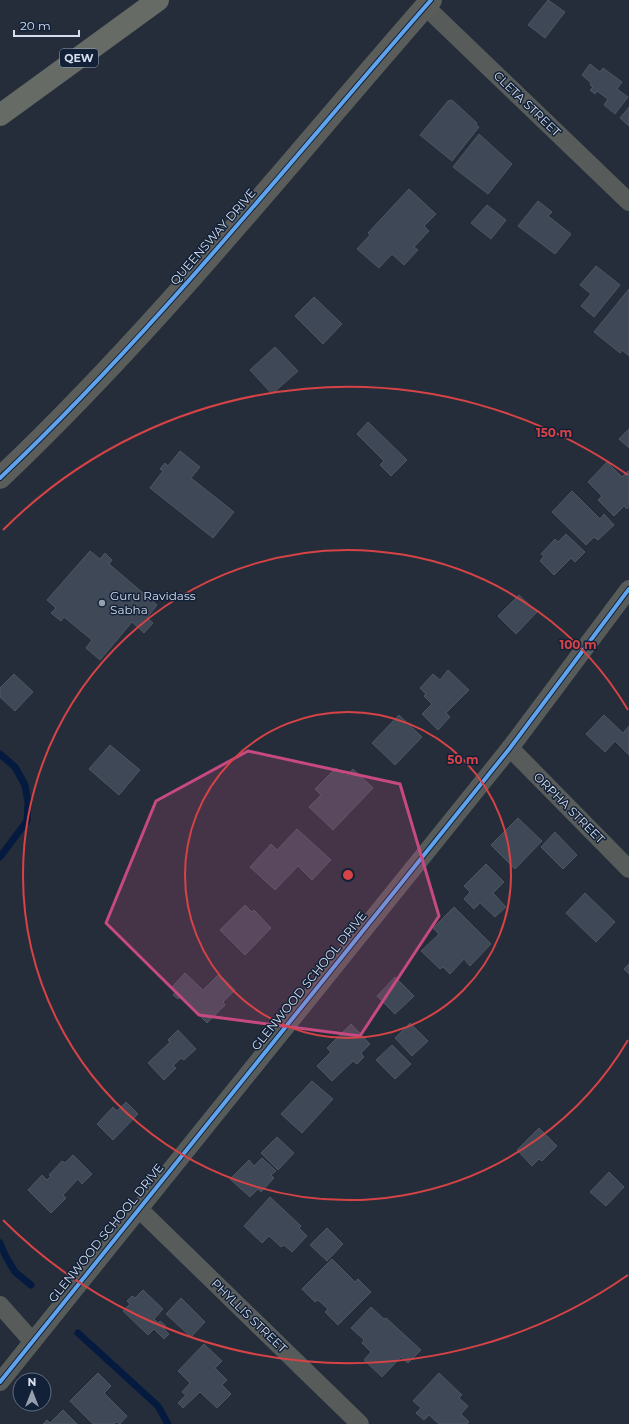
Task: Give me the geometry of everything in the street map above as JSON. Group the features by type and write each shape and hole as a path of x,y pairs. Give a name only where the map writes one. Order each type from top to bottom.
{"highway":[{"name":"QEW","path":"0,115 158,0"}],"main road":[{"name":"QUEENSWAY DRIVE","path":"0,478 103,376 229,236 429,3"}],"street":[{"name":"CLETA STREET","path":"429,3 629,202"},
{"name":"GLENWOOD SCHOOL DRIVE","path":"0,1382 510,748 629,589"},
{"name":"ORPHA STREET","path":"510,748 629,869"},
{"name":"PHYLLIS STREET","path":"139,1209 360,1424"},
{"path":"0,1305 32,1341"}],"highlighted area":[{"path":"248,751 400,784 439,916 360,1036 199,1015 106,923 156,801"}],"building":[{"path":"548,0 565,12 545,38 528,25"},
{"path":"590,64 600,72 603,68 622,82 617,89 628,97 615,114 604,105 608,99 597,91 595,94 590,90 593,87 590,85 591,83 582,75"},
{"path":"452,100 477,123 476,125 479,127 452,161 420,135 448,101"},
{"path":"629,107 629,126 620,118"},
{"path":"479,134 512,164 488,194 453,167"},
{"path":"409,189 436,214 424,226 429,231 414,247 418,250 404,265 392,254 379,268 357,249 370,235 368,233"},
{"path":"538,201 552,212 548,216 571,234 555,254 518,226"},
{"path":"487,205 506,220 491,239 471,223"},
{"path":"596,266 620,285 594,317 581,306 591,294 580,285"},
{"path":"629,289 629,356 622,350 620,353 594,332"},
{"path":"314,297 342,324 323,344 295,316"},
{"path":"275,347 298,371 272,394 250,370"},
{"path":"368,422 407,460 391,476 380,465 384,461 357,434"},
{"path":"629,429 629,448 619,439"},
{"path":"180,451 200,467 191,478 234,512 213,538 150,488 163,471 160,469 165,463 168,466"},
{"path":"607,462 622,477 628,471 629,472 629,506 627,509 624,506 614,516 598,500 602,496 588,482"},
{"path":"572,491 600,519 604,514 614,525 598,540 594,537 586,545 552,512"},
{"path":"566,534 585,552 575,562 571,558 554,575 540,561 544,556 541,554 555,539 558,542"},
{"name":"Guru Ravidass Sabha","path":"90,551 100,559 105,553 112,560 109,564 157,605 147,618 153,623 144,633 132,622 100,660 86,648 92,640 64,617 61,621 51,613 56,608 47,600"},
{"path":"519,595 537,612 516,634 498,616"},
{"path":"448,670 469,690 446,713 450,717 438,730 422,714 432,704 424,696 426,694 420,688 433,674 440,680"},
{"path":"14,674 33,692 15,711 0,697 0,688"},
{"path":"399,715 422,737 395,765 372,743"},
{"path":"604,715 623,733 629,726 629,755 615,741 605,752 586,734"},
{"path":"110,745 140,770 119,795 89,769"},
{"path":"336,768 346,776 353,769 373,788 333,830 309,807 321,795 315,789"},
{"path":"518,818 542,841 515,869 491,845"},
{"path":"297,829 331,860 312,880 298,866 275,890 250,867 271,844 277,850"},
{"path":"555,832 577,855 563,869 541,847"},
{"path":"486,864 504,882 493,893 506,907 495,917 480,903 474,909 464,899 470,892 464,886"},
{"path":"585,893 615,922 596,942 566,913"},
{"path":"245,905 252,912 254,910 271,928 245,955 220,930"},
{"path":"454,907 491,944 470,966 464,959 450,974 443,967 440,969 421,951 439,934 433,928"},
{"path":"629,964 629,974 624,969"},
{"path":"185,973 203,990 219,974 235,990 223,1002 225,1005 207,1023 181,997 178,999 173,995 176,992 172,987"},
{"path":"395,977 414,996 395,1014 377,996"},
{"path":"410,1023 428,1041 412,1056 395,1038"},
{"path":"351,1024 370,1044 361,1053 364,1057 357,1064 353,1061 332,1081 317,1066 331,1052 327,1048"},
{"path":"178,1030 196,1049 184,1060 181,1058 173,1066 176,1068 164,1080 148,1063 170,1042 168,1040"},
{"path":"392,1045 411,1064 395,1079 376,1060"},
{"path":"312,1081 333,1099 302,1133 281,1114"},
{"path":"126,1102 138,1114 113,1140 97,1124 113,1107 117,1111"},
{"path":"539,1128 557,1146 542,1161 539,1159 532,1166 517,1150"},
{"path":"277,1137 294,1153 278,1170 261,1153"},
{"path":"73,1155 92,1174 82,1184 78,1179 63,1195 66,1198 51,1213 28,1190 42,1175 47,1180 51,1176 49,1175 62,1161 65,1163"},
{"path":"262,1158 276,1171 271,1175 274,1178 261,1192 258,1189 250,1197 230,1179 249,1160 254,1166"},
{"path":"609,1172 624,1187 606,1206 590,1192"},
{"path":"270,1197 301,1226 299,1228 307,1236 292,1252 284,1245 281,1247 269,1236 262,1243 244,1226"},
{"path":"327,1228 343,1244 327,1261 310,1245"},
{"path":"332,1259 355,1282 358,1279 371,1292 338,1325 325,1312 328,1309 318,1300 315,1302 302,1289"},
{"path":"143,1290 163,1309 154,1319 158,1323 160,1321 166,1326 163,1328 169,1334 164,1339 154,1329 148,1335 123,1311 130,1304 127,1301 132,1296 135,1298"},
{"path":"181,1298 205,1322 191,1337 166,1314"},
{"path":"371,1307 384,1319 386,1318 421,1350 408,1363 401,1357 382,1377 364,1360 371,1352 362,1343 364,1340 351,1328"},
{"path":"204,1344 222,1361 215,1368 227,1380 222,1385 231,1394 217,1408 200,1392 183,1408 178,1403 186,1395 182,1392 190,1383 178,1371"},
{"path":"98,1373 111,1386 104,1393 127,1416 120,1424 116,1422 114,1424 93,1424 70,1401"},
{"path":"439,1373 462,1395 459,1398 468,1406 461,1414 469,1422 467,1424 439,1424 429,1415 424,1420 416,1413 421,1408 413,1401"},
{"path":"63,1410 77,1424 43,1424 47,1420 50,1423"}],"waterway":[{"path":"0,754 15,767 25,785 28,803 27,821 0,857"},
{"path":"0,1243 15,1272 31,1285"},
{"path":"78,1333 158,1406 168,1424"}],"cycle path":[{"path":"0,478 58,422 168,304 431,0"},
{"path":"0,1382 510,748 629,589"}],"place":[{"name":"Guru Ravidass Sabha","path":"102,603"}]}
